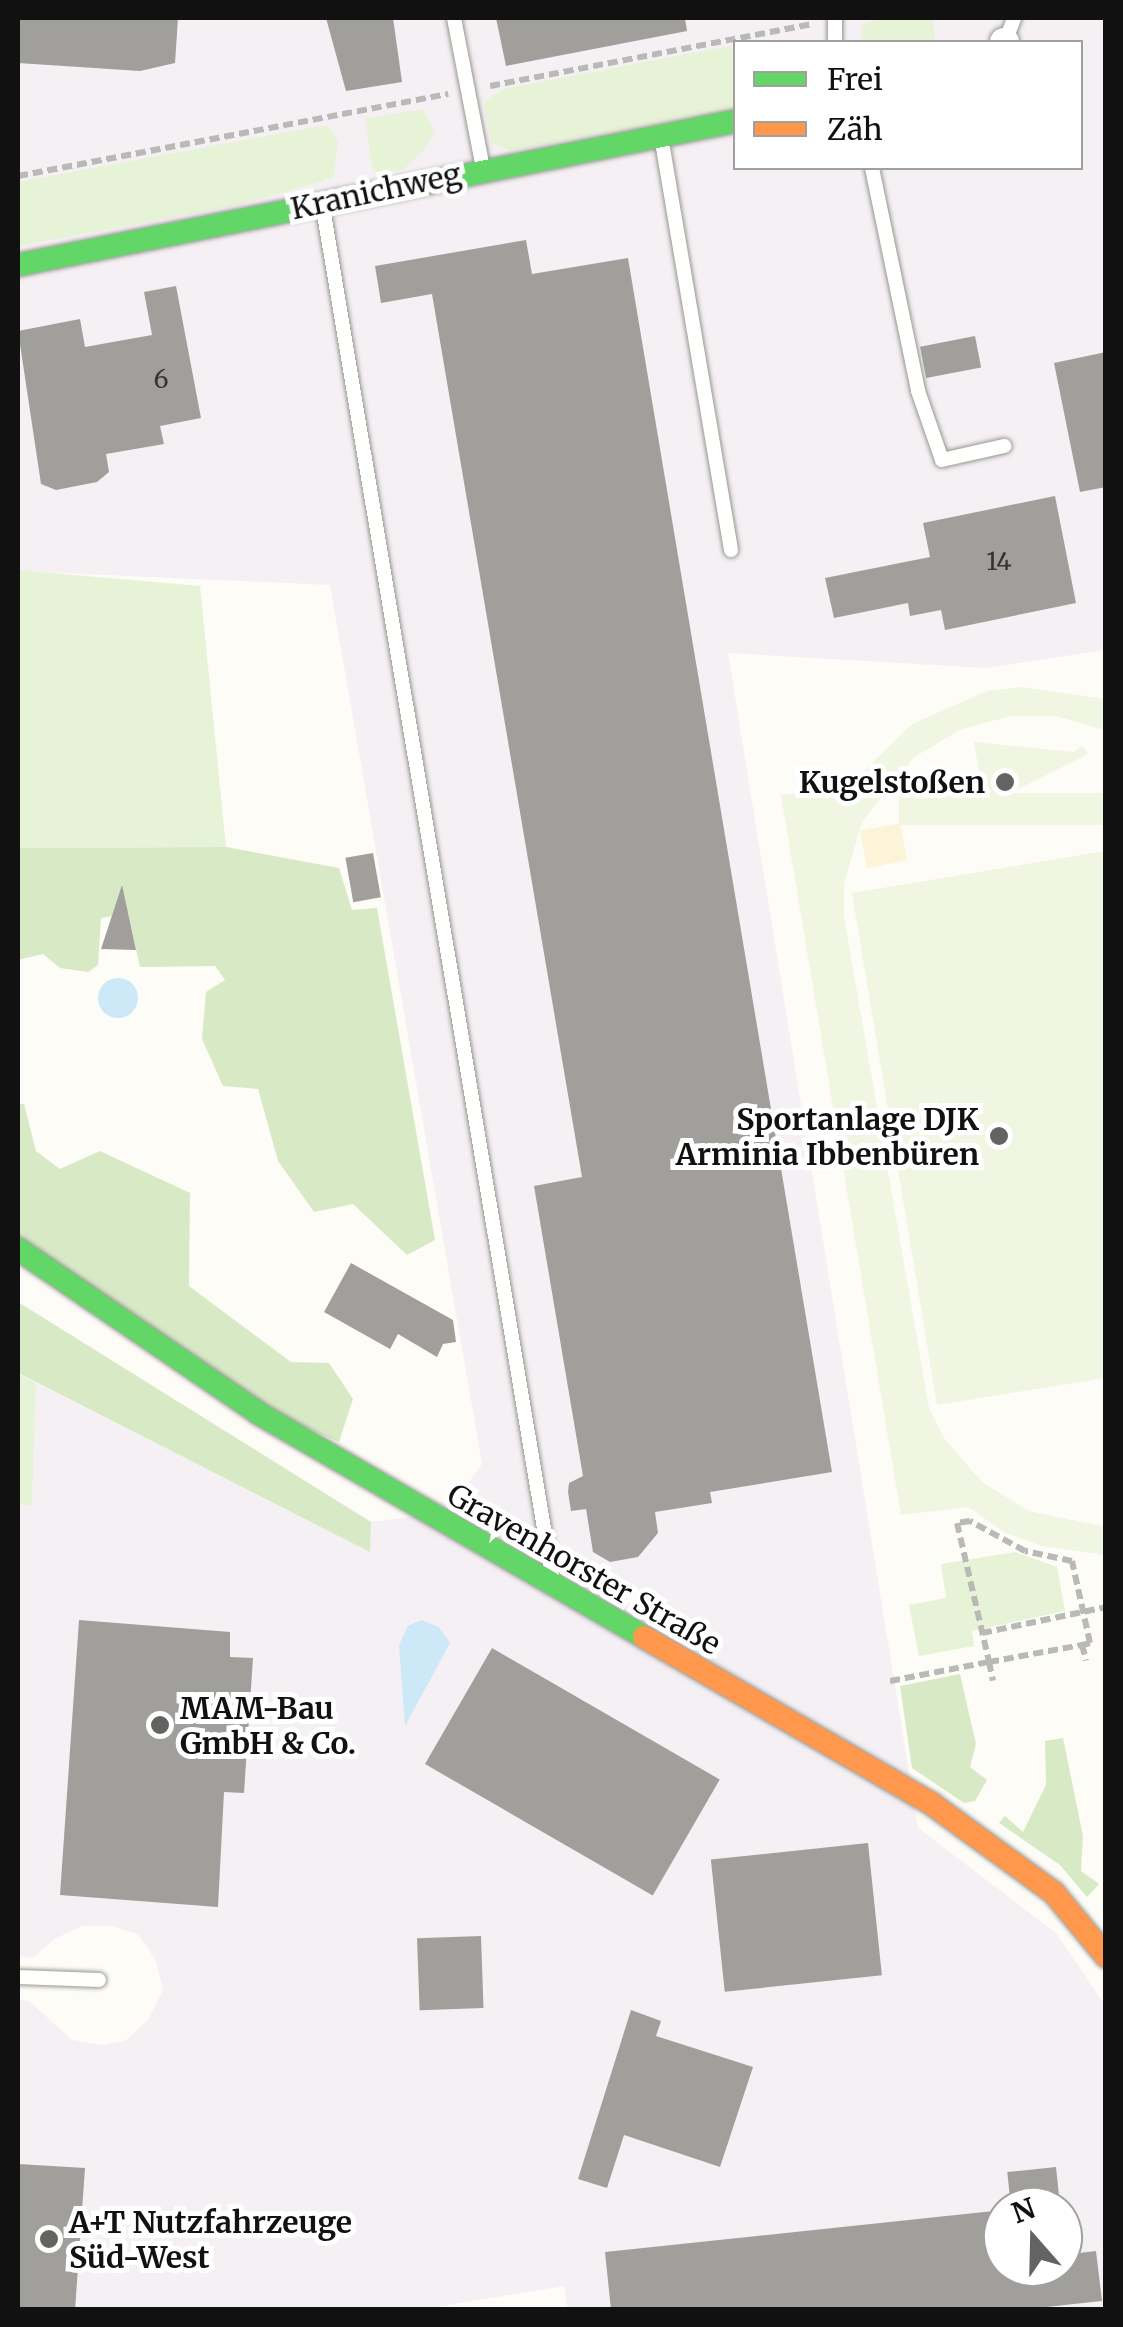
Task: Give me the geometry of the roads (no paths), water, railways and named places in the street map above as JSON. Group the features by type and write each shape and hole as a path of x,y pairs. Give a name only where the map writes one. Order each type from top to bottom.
{"street":[{"name":"Kranichweg","path":"18,265 733,122"},
{"name":"Gravenhorster Straße","path":"18,1249 258,1413 932,1804 1054,1893 1106,1956"}],"lane":[{"path":"454,18 482,169"},
{"path":"660,135 731,550"},
{"path":"872,170 918,390 942,460 1004,446"},
{"path":"322,202 554,1586"},
{"path":"18,1978 100,1980"}],"water":[{"path":"118,978 132,984 138,998 132,1012 118,1018 104,1012 98,998 104,984"},
{"path":"421,1620 439,1627 450,1643 405,1726 399,1645 408,1626"}],"place":[{"name":"Kugelstoßen","path":"1005,782"},
{"name":"Sportanlage DJK Arminia Ibbenbüren","path":"999,1136"},
{"name":"MAM-Bau GmbH & Co.","path":"160,1725"},
{"name":"A+T Nutzfahrzeuge Süd-West","path":"49,2239"}]}
